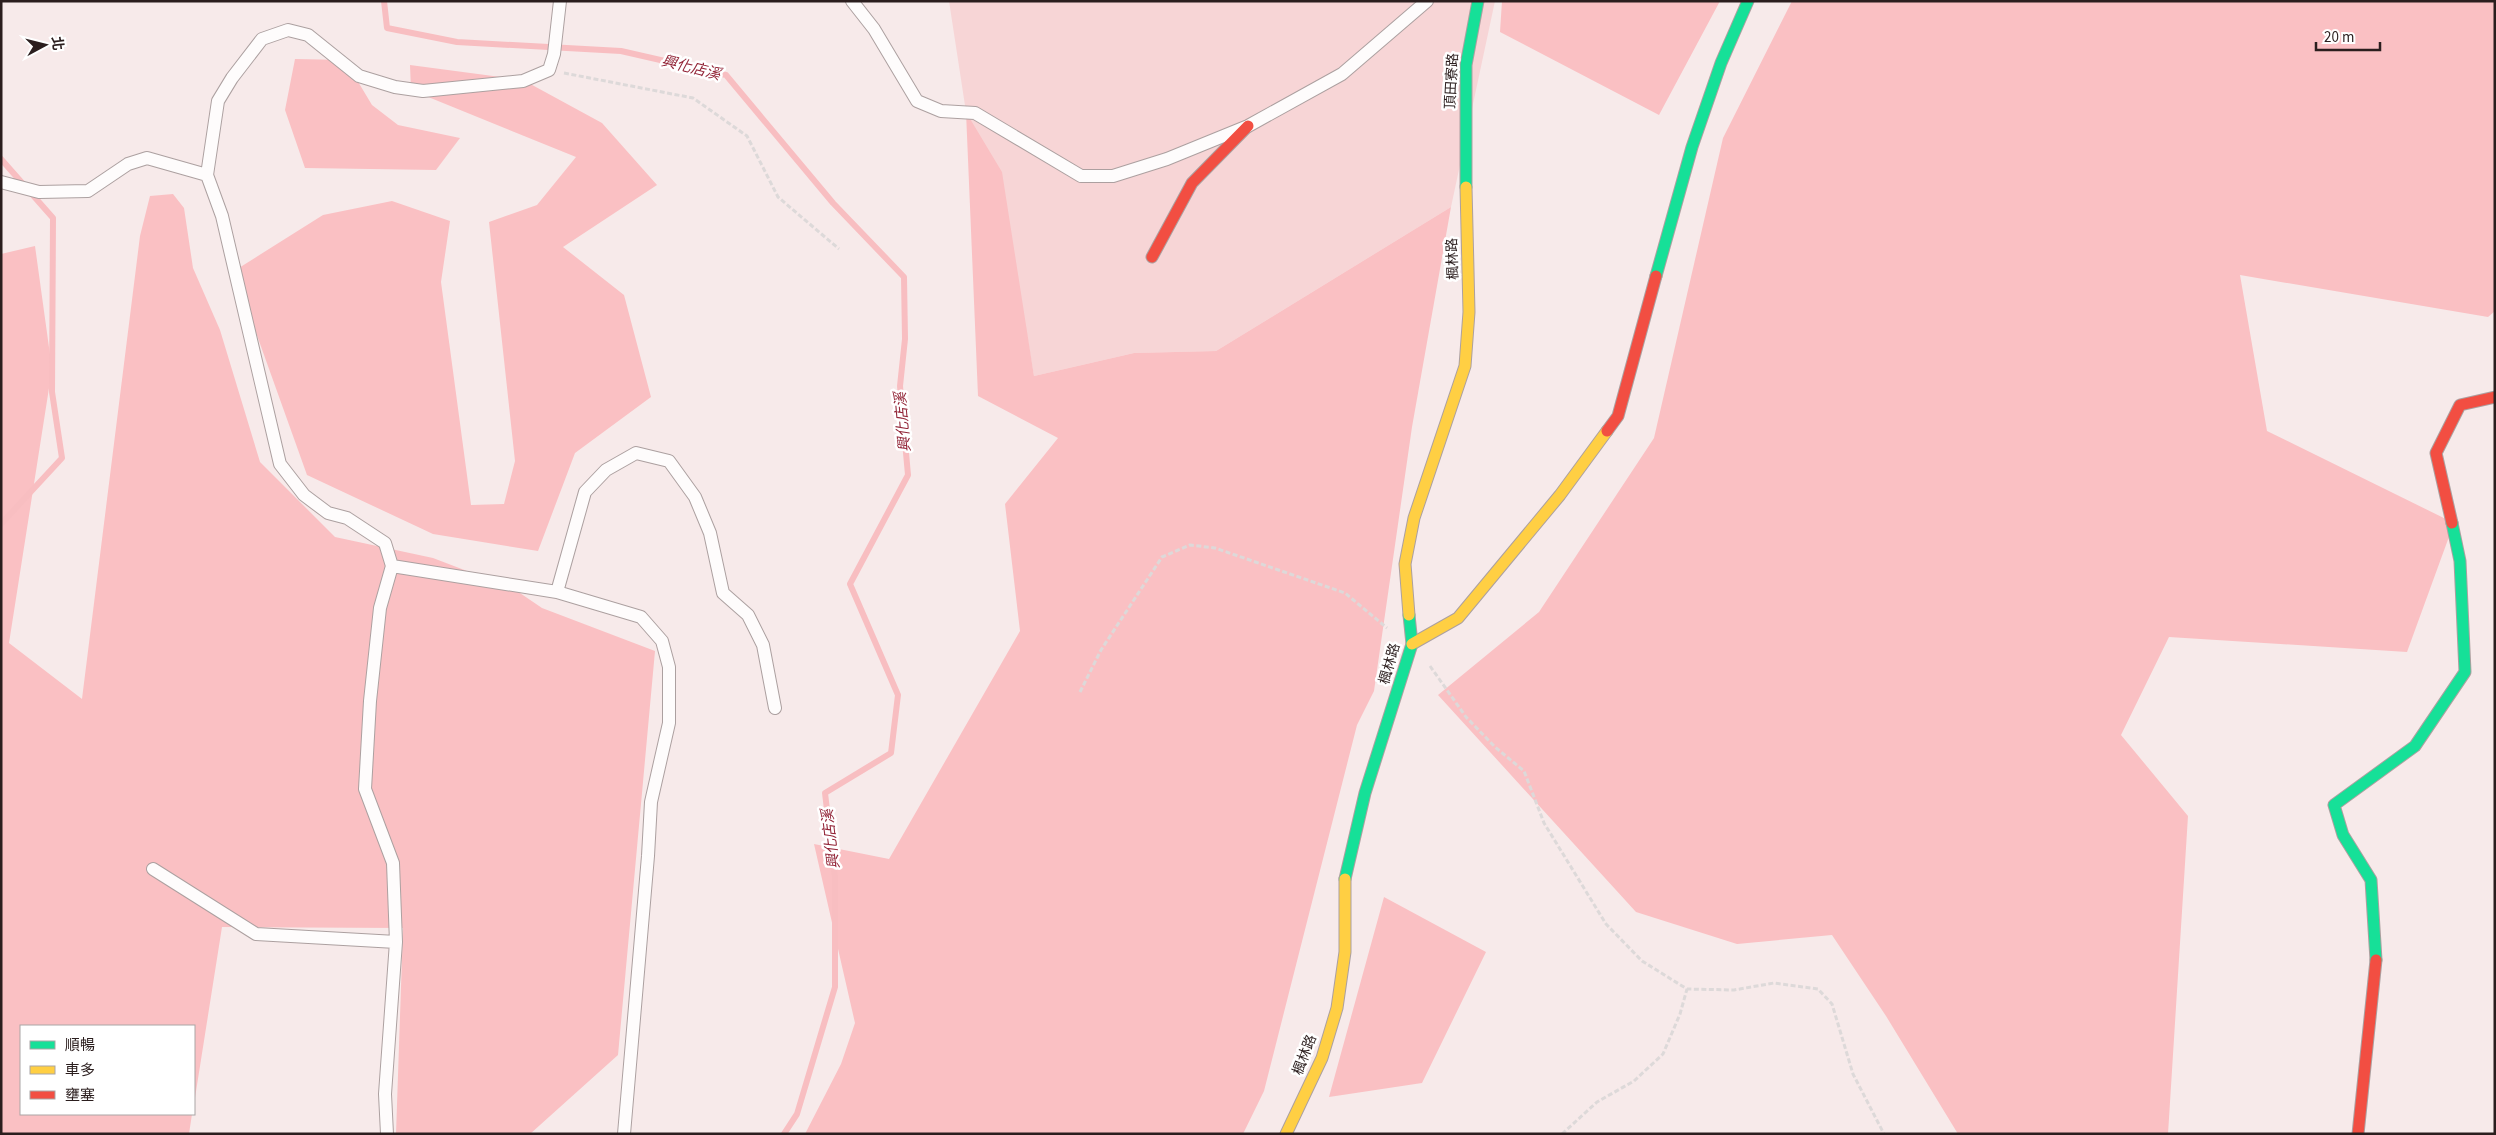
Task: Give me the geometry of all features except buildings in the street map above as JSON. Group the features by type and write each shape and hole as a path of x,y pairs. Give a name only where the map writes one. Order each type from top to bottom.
{"street":[{"name":"頂田寮路","path":"1465,164 1466,65 1478,1"},
{"path":"1412,644 1458,618 1560,495 1618,416 1692,147 1721,63 1748,1"},
{"path":"1152,257 1192,183 1248,126"},
{"name":"楓林路","path":"1286,1134 1322,1058 1337,1008 1346,952 1343,885 1365,793 1412,644 1405,564 1414,518 1448,422 1464,366 1469,312 1465,164"},
{"path":"2358,1134 2376,960 2371,880 2343,835 2334,805 2415,746 2465,672 2460,560 2436,453 2460,405 2495,398"}],"lane":[{"path":"387,1134 385,1094 396,942 393,862 365,789 370,701 380,608 392,566 385,543 347,518 328,513 304,495 280,464 222,216 207,175 218,101 232,78 262,39 288,30 308,35 359,76 395,86 423,91 523,81 549,70 554,54 560,1"},
{"path":"852,1 874,29 917,101 941,111 975,113 1081,176 1113,176 1167,159 1248,126 1342,74 1427,1"},
{"path":"1,182 39,192 88,191 128,164 147,158 207,175"},
{"path":"557,592 585,492 606,470 636,453 669,461 694,497 710,533 723,593 748,615 764,645 775,708"},
{"path":"392,566 557,592 641,617 662,641 669,667 669,722 651,802 624,1134"},
{"path":"153,868 256,934 396,942"}],"path":[{"path":"549,70 693,98 747,136 778,198 839,249"},
{"path":"1080,692 1101,650 1162,557 1190,545 1215,548 1345,593 1398,638 1412,644 1438,675 1466,717 1495,747 1524,771 1544,823 1606,924 1642,961 1687,989 1734,990 1774,983 1818,989 1832,1004 1853,1074 1884,1134"},
{"path":"1562,1134 1597,1102 1634,1081 1663,1054 1680,1014 1687,989"}],"shaded area":[{"path":"949,1 1495,1 1451,207 1216,351 1134,353 1034,376 1022,306 966,112"},
{"path":"1502,1 1720,1 1659,115 1500,32"},
{"path":"1792,1 2495,1 2495,311 2488,317 2240,275 2267,431 2454,523 2407,652 2169,637 2121,735 2188,816 2168,1134 1958,1134 1886,1016 1832,935 1737,944 1636,912 1438,695 1539,612 1654,438 1723,138"},
{"path":"295,59 345,60 372,105 398,125 460,138 436,170 305,168 285,110"},
{"path":"410,65 523,80 602,123 657,185 563,247 624,295 651,397 575,453 538,551 433,534 307,475 234,271 323,215 392,201 450,221 441,282 471,505 504,504 515,461 489,222 537,205 576,157 411,90"},
{"path":"966,112 1002,172 1034,376 1134,353 1216,351 1451,207 1412,427 1374,691 1357,725 1264,1091 1243,1134 805,1134 841,1064 855,1023 814,844 889,859 1020,631 1005,504 1058,438 978,396"},
{"path":"173,194 184,208 193,268 220,330 260,462 335,537 433,558 514,589 542,608 655,651 618,1055 530,1134 396,1134 403,928 222,927 195,1098 195,1025 20,1025 20,1115 192,1115 189,1134 1,1134 1,254 35,246 52,369 9,643 82,699 140,236 150,196"},
{"path":"1384,897 1486,952 1422,1083 1329,1097"}],"waterway":[{"name":"興化店溪","path":"384,1 387,28 457,42 621,51 726,75 833,203 904,277 905,339 900,386 908,475 850,584 898,695 891,753 825,793 835,877 835,987 797,1114 784,1134"},
{"path":"1,159 53,218 52,392 62,458 1,524"}],"traffic: fast":[{"path":"1466,187 1466,65 1478,1"},
{"path":"1656,276 1692,147 1721,63 1748,1"},
{"path":"2376,960 2371,880 2343,835 2334,805 2415,746 2465,672 2460,561 2452,523"},
{"path":"1345,879 1365,793 1412,644 1409,615"}],"traffic: slow":[{"path":"1409,615 1405,564 1414,518 1465,366 1469,312 1466,187"},
{"path":"1412,644 1458,618 1560,495 1607,431"},
{"path":"1286,1134 1322,1058 1337,1008 1345,952 1345,879"}],"traffic: jam":[{"path":"1152,257 1192,183 1248,126"},
{"path":"1607,431 1618,416 1656,276"},
{"path":"2452,523 2436,453 2460,405 2495,397"},
{"path":"2358,1134 2376,960"}]}
